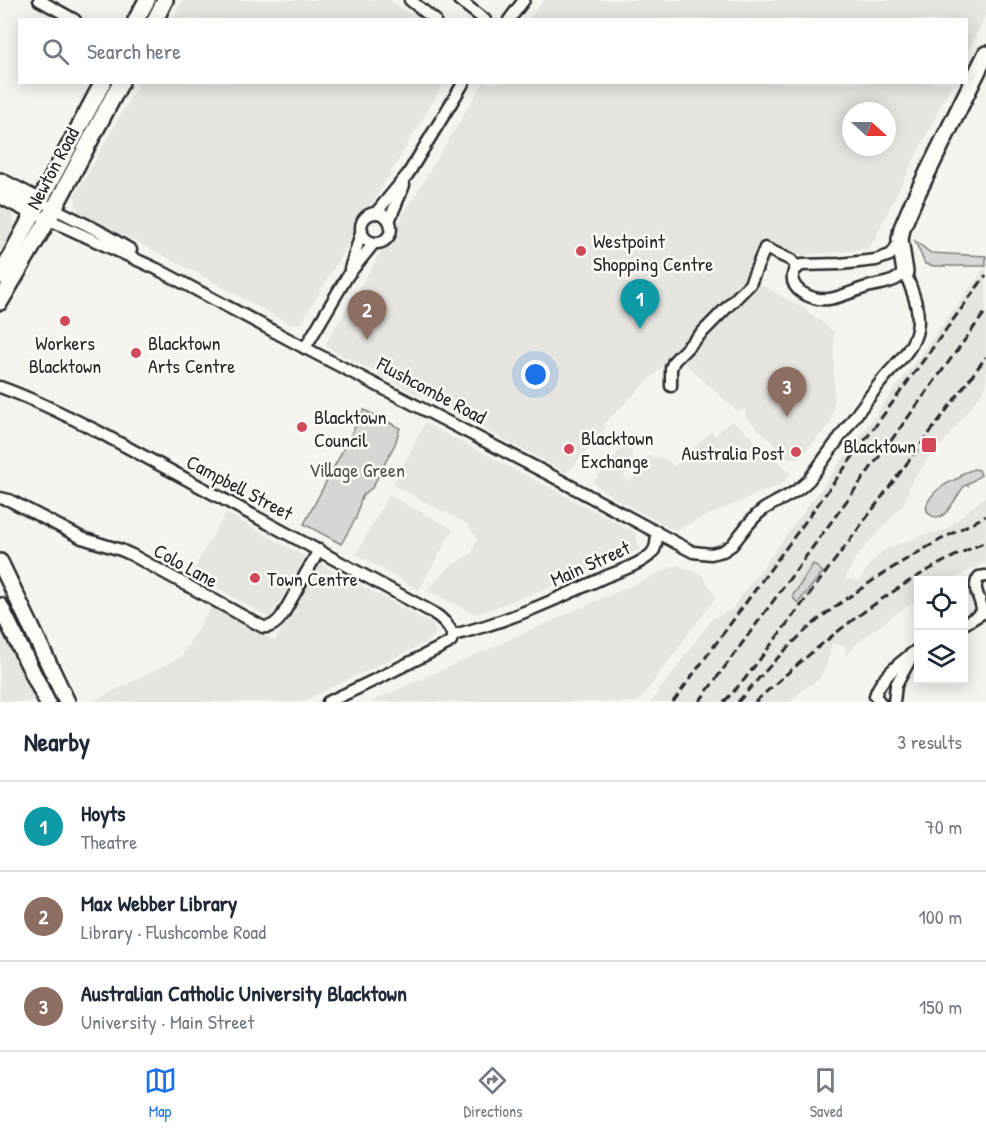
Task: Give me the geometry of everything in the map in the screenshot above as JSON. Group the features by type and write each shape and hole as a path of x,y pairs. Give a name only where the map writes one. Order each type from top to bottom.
{"main road":[{"path":"137,18 147,0"},
{"path":"156,18 165,0"},
{"path":"905,272 900,240 902,228 986,54"},
{"name":"Newton Road","path":"0,302 102,84"},
{"name":"Newton Road","path":"0,276 44,211 120,84"},
{"name":"Flushcombe Road","path":"0,182 44,211"},
{"name":"Flushcombe Road","path":"0,195 44,211"},
{"path":"0,562 67,702"},
{"path":"0,606 47,702"},
{"path":"18,642 35,634"}],"street":[{"path":"39,0 71,18"},
{"path":"410,0 432,18"},
{"path":"459,0 482,18"},
{"path":"510,18 524,0"},
{"path":"348,275 362,230 362,223 368,216 376,213 408,174 463,84"},
{"path":"389,221 408,174"},
{"name":"Flushcombe Road","path":"44,211 99,231 157,269 656,531"},
{"path":"362,230 366,239 374,243 388,238 391,230 389,221 384,215 376,213"},
{"path":"656,531 693,552 711,554 723,551 732,545 758,514 794,493 804,484 910,347 917,331 917,312 916,301 905,272 891,282 867,287 837,298 820,300 810,297 794,286 793,276 797,267 801,265 876,260 890,255 900,240"},
{"path":"305,348 348,275 374,243"},
{"path":"672,386 671,368 674,361 750,284 765,248 791,260 797,267"},
{"name":"Campbell Street","path":"0,387 61,412 319,550 432,612 444,621 453,635"},
{"name":"Colo Lane","path":"0,498 9,500 82,538 132,555 267,628 274,625 282,616 319,550"},
{"name":"Main Street","path":"328,702 447,644 453,635 482,628 636,564 652,553 656,531"},
{"path":"968,621 984,612 975,583 979,577 986,576"},
{"path":"880,702 875,696 877,690 897,666 914,652"},
{"path":"894,702 896,685 914,654"}],"shaded area":[{"path":"182,0 389,0 415,18 174,18"},
{"path":"544,0 986,0 986,14 968,52 968,18 530,18"},
{"path":"138,84 443,84 301,323 290,324 78,212 75,196"},
{"name":"Westpoint Shopping Centre","path":"482,84 952,84 869,247 860,250 804,255 788,251 763,239 749,278 803,308 834,332 834,405 830,424 799,458 790,458 746,418 745,409 737,411 675,354 604,424 607,426 566,472 327,347 326,343"},
{"path":"0,207 11,213 15,226 0,253"},
{"path":"986,266 986,387 930,456 912,481 903,505 854,560 845,579 859,581 872,562 886,549 920,536 945,530 986,496 986,563 958,576 914,576 914,602 857,643 845,657 846,646 832,643 827,664 819,679 790,702 651,702 712,619 731,610"},
{"path":"732,420 791,473 781,484 677,529 670,528 616,499 595,484 594,481 622,448 626,447 632,451 632,466 623,476 630,481 637,467 648,456 662,458 675,466 712,431 715,436"},
{"path":"425,423 635,532 640,549 478,614 427,590 449,567 472,553 477,538 467,524 393,485"},
{"path":"389,495 453,529 419,590 356,554"},
{"name":"Town Centre","path":"226,513 305,557 270,618 191,573"},
{"path":"319,563 434,625 435,635 429,641 301,702 92,702 181,657 212,606 275,641"},
{"path":"677,565 701,574 716,597 638,702 370,702"},
{"path":"0,631 34,696 31,702 0,702"}],"green space":[{"path":"915,241 931,253 986,256 986,266 925,264"},
{"name":"Village Green","path":"364,410 400,428 395,444 372,488 361,499 356,518 341,544 304,524"},
{"path":"974,469 979,470 981,475 968,486 965,485 946,513 936,517 928,512 927,506 930,498 938,490 961,477 961,474"},
{"path":"813,564 823,572 798,603 793,595"}],"railway":[{"path":"673,702 986,275"},
{"path":"699,702 986,311"},
{"path":"724,702 744,680 812,591 986,357"},
{"path":"738,702 807,629 832,609 903,562 986,516"},
{"path":"755,702 808,655 864,612 923,573 986,542"}],"place":[{"name":"Westpoint Shopping Centre","path":"581,251"},
{"name":"Workers Blacktown","path":"65,321"},
{"name":"Hoyts","path":"640,329"},
{"name":"Max Webber Library","path":"367,340"},
{"name":"Blacktown Arts Centre","path":"136,353"},
{"name":"Australian Catholic University Blacktown","path":"787,417"},
{"name":"Blacktown Council","path":"302,427"},
{"name":"Blacktown","path":"929,445"},
{"name":"Blacktown Exchange","path":"569,449"},
{"name":"Australia Post","path":"796,452"},
{"name":"Town Centre","path":"255,578"}]}
